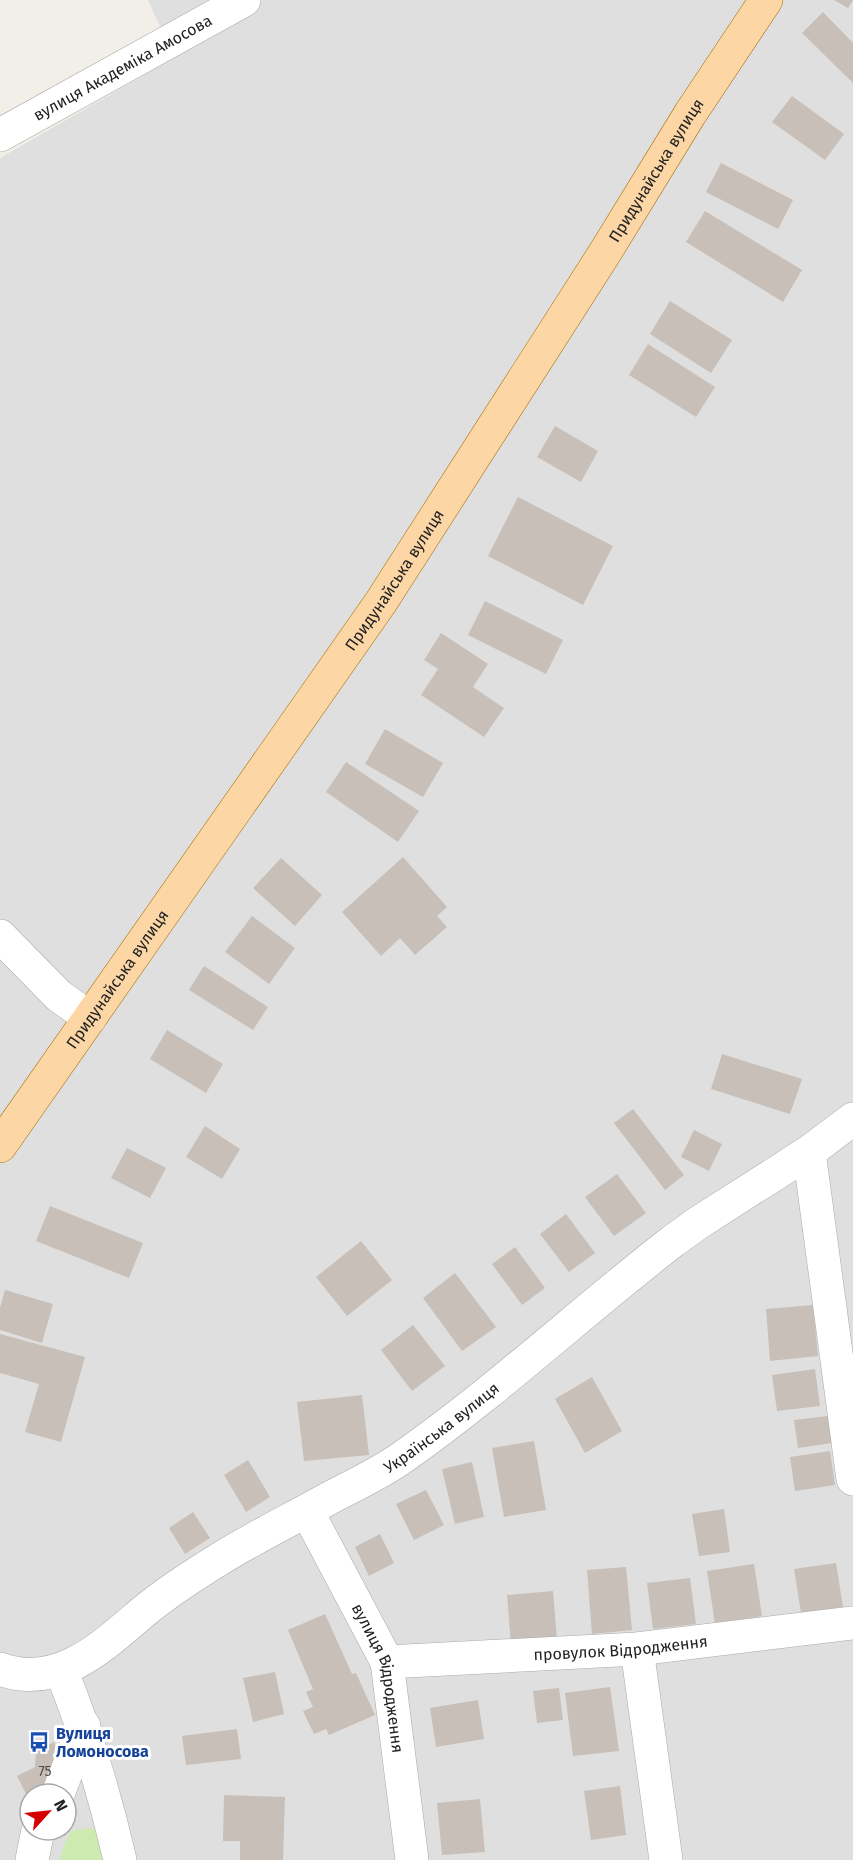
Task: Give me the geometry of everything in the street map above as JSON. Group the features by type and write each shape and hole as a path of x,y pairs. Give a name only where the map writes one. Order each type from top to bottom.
{"main road":[{"name":"Придунайська вулиця","path":"0,1146 381,602 606,251 690,114 766,0"}],"street":[{"name":"вулиця Академіка Амосова","path":"0,135 244,0"},
{"path":"0,936 59,996 90,1018"},
{"name":"Українська вулиця","path":"0,1669 22,1674 42,1675 79,1662 194,1576 399,1460 479,1400 673,1241 809,1152 853,1119"},
{"path":"809,1152 853,1479"},
{"name":"вулиця Відродження","path":"307,1511 387,1662 412,1860"},
{"name":"провулок Відродження","path":"387,1662 637,1649 853,1623"},
{"path":"637,1649 666,1860"},
{"path":"61,1670 84,1726 120,1860"},
{"path":"63,1782 84,1726"},
{"path":"32,1860 36,1842"}],"shaded area":[{"path":"148,0 853,0 853,1860 0,1860 0,158 174,58"}],"green space":[{"path":"90,1828 96,1830 110,1860 60,1860 66,1842 78,1842 78,1830"}],"building":[{"path":"834,0 853,0 848,8"},
{"path":"823,12 853,43 853,83 802,33"},
{"path":"792,96 844,134 825,160 772,122"},
{"path":"721,163 793,200 778,229 706,192"},
{"path":"705,211 802,270 783,302 686,242"},
{"path":"670,301 732,340 711,373 650,334"},
{"path":"648,344 715,387 696,417 629,375"},
{"path":"555,426 598,451 581,482 537,457"},
{"path":"518,497 613,546 583,605 488,556"},
{"path":"485,601 563,640 546,674 468,635"},
{"path":"441,633 488,664 473,687 504,708 484,737 421,695 438,669 424,660"},
{"path":"385,729 443,763 423,797 365,764"},
{"path":"346,762 419,811 398,842 326,792"},
{"path":"403,857 447,907 437,916 447,927 415,955 400,938 381,956 342,912"},
{"path":"281,858 322,895 295,926 253,888"},
{"path":"252,916 295,948 269,984 225,952"},
{"path":"204,966 268,1007 253,1030 189,990"},
{"path":"167,1030 223,1064 206,1093 150,1059"},
{"path":"722,1054 802,1079 790,1114 711,1089"},
{"path":"633,1109 684,1175 665,1190 614,1123"},
{"path":"205,1126 240,1149 222,1179 186,1157"},
{"path":"694,1130 722,1144 709,1171 681,1157"},
{"path":"127,1148 166,1168 150,1198 111,1178"},
{"path":"617,1174 646,1213 614,1236 585,1197"},
{"path":"50,1206 143,1243 129,1278 36,1241"},
{"path":"566,1214 595,1253 569,1272 540,1234"},
{"path":"361,1241 392,1280 347,1316 316,1277"},
{"path":"515,1247 545,1288 522,1305 492,1264"},
{"path":"455,1273 496,1327 462,1351 423,1298"},
{"path":"5,1290 53,1304 42,1343 0,1330 0,1308"},
{"path":"813,1305 818,1356 770,1361 766,1309"},
{"path":"413,1325 445,1366 412,1391 381,1350"},
{"path":"0,1334 85,1357 61,1442 25,1432 39,1384 0,1373"},
{"path":"815,1369 820,1406 777,1411 772,1375"},
{"path":"592,1377 622,1431 585,1453 555,1399"},
{"path":"362,1395 369,1455 304,1461 297,1402"},
{"path":"828,1416 832,1443 798,1448 794,1420"},
{"path":"534,1441 546,1510 504,1517 492,1448"},
{"path":"830,1451 835,1485 795,1491 790,1457"},
{"path":"248,1460 270,1497 246,1512 224,1475"},
{"path":"472,1462 484,1517 455,1524 442,1469"},
{"path":"426,1490 444,1525 414,1540 396,1504"},
{"path":"724,1509 730,1552 699,1556 692,1514"},
{"path":"193,1512 210,1538 185,1554 169,1528"},
{"path":"380,1534 394,1563 369,1576 355,1547"},
{"path":"836,1563 843,1607 801,1613 794,1569"},
{"path":"754,1564 762,1616 715,1624 707,1571"},
{"path":"626,1567 632,1630 592,1634 587,1570"},
{"path":"690,1578 696,1624 653,1629 647,1583"},
{"path":"553,1591 557,1640 511,1644 507,1595"},
{"path":"325,1614 352,1674 356,1673 375,1715 329,1735 326,1729 314,1734 303,1711 313,1707 306,1692 313,1689 288,1630"},
{"path":"275,1672 284,1714 253,1722 243,1678"},
{"path":"610,1687 619,1751 573,1756 565,1693"},
{"path":"559,1688 563,1720 537,1723 533,1691"},
{"path":"478,1700 484,1739 436,1747 430,1708"},
{"path":"237,1729 241,1759 186,1765 182,1736"},
{"path":"54,1742 66,1766 55,1782 20,1782 17,1776 35,1767 36,1751"},
{"path":"620,1786 626,1835 591,1840 584,1791"},
{"path":"224,1795 285,1797 283,1860 240,1860 240,1841 223,1841"},
{"path":"480,1799 485,1852 442,1855 437,1803"}],"place":[{"name":"Вулиця Ломоносова","path":"39,1742"}]}
